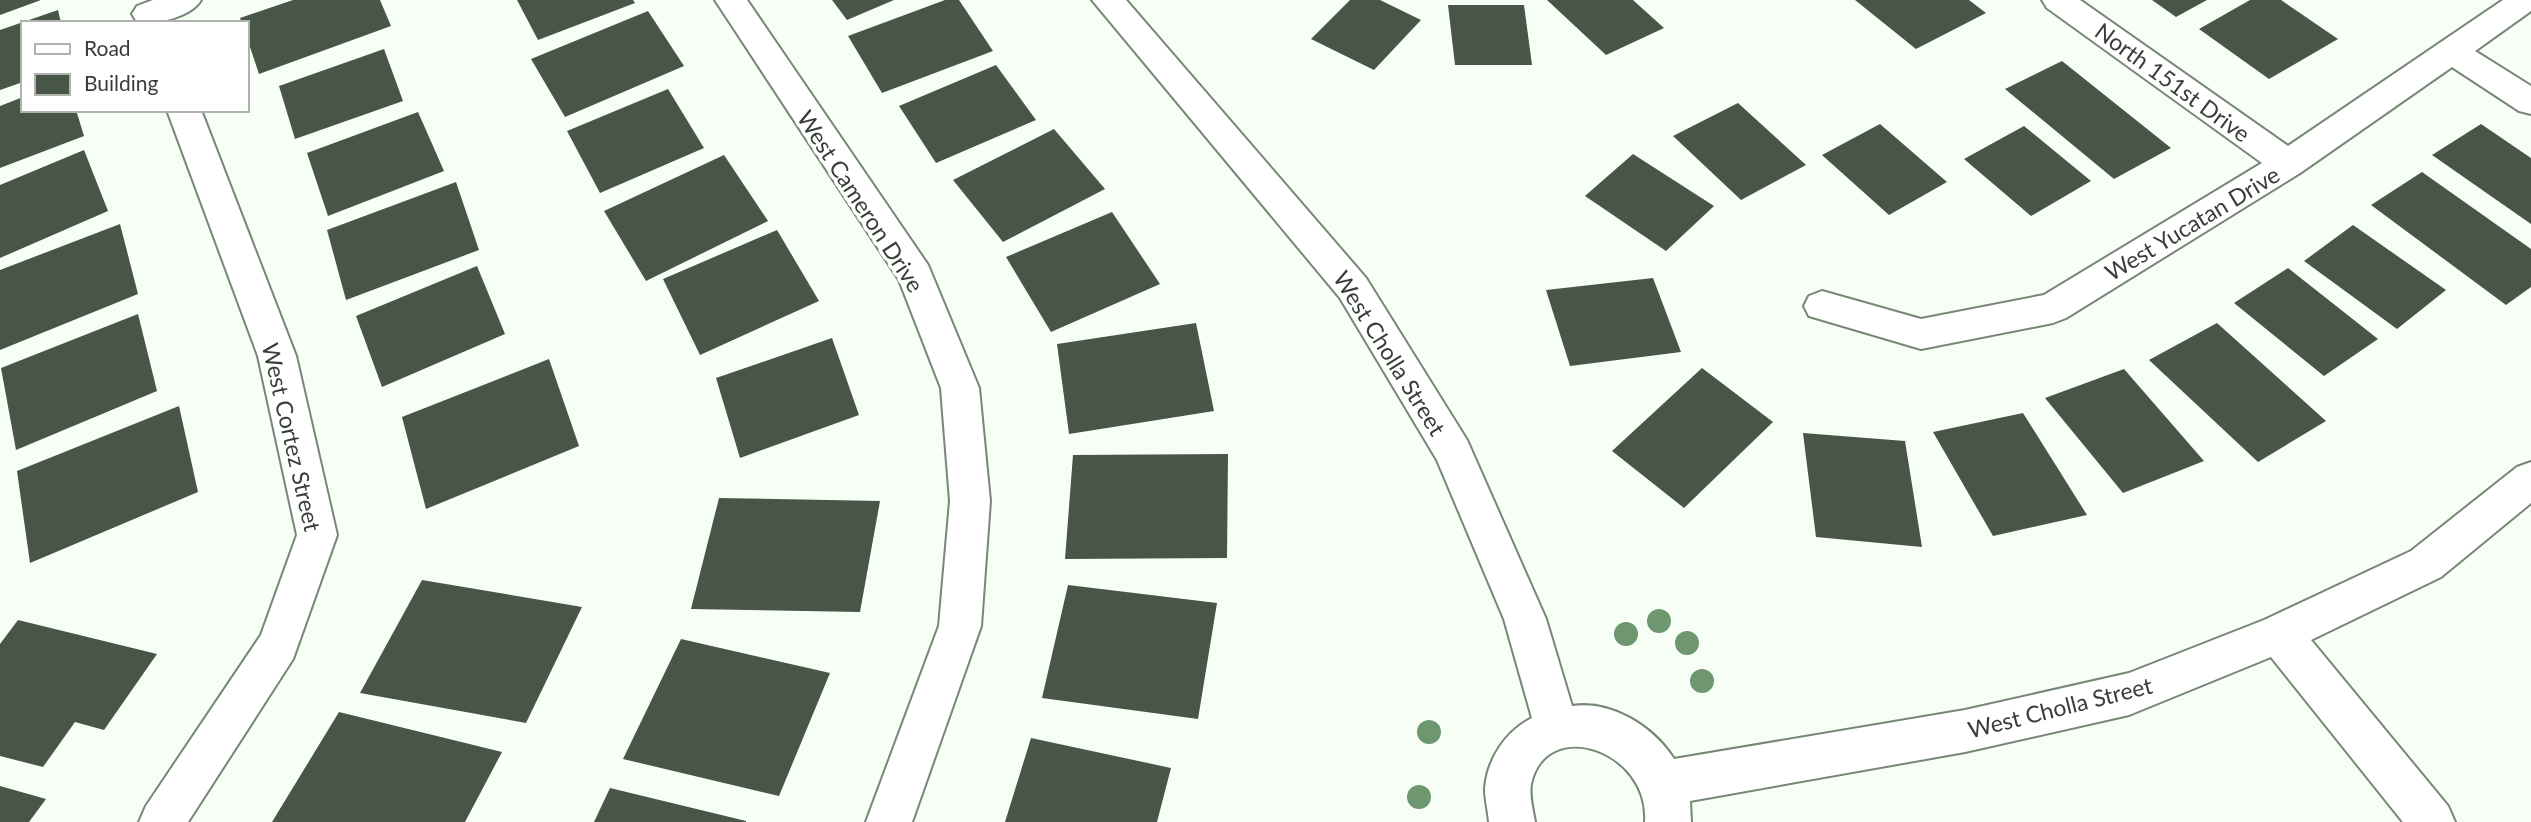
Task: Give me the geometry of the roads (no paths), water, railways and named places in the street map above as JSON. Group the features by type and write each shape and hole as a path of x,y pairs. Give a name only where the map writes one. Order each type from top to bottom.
{"street":[{"path":"148,12 185,0"},
{"name":"West Cameron Drive","path":"732,0 915,275 960,388 970,501 960,626 888,822"},
{"name":"West Cholla Street","path":"1108,0 1353,288 1453,452 1525,619 1556,727"},
{"name":"North 151st Drive","path":"2058,0 2288,164"},
{"name":"West Yucatan Drive","path":"1822,306 1921,334 2053,308 2288,164 2525,0"},
{"path":"2450,50 2531,102"},
{"name":"West Cortez Street","path":"162,822 278,645 317,535 277,356 185,112"},
{"name":"West Cholla Street","path":"1666,803 2129,694 2279,635 2426,564 2531,478"},
{"path":"2279,635 2432,822"},
{"path":"1512,822 1507,806 1508,780 1517,757 1534,739 1556,727 1580,724 1606,729 1630,741 1650,760 1666,803"}]}
